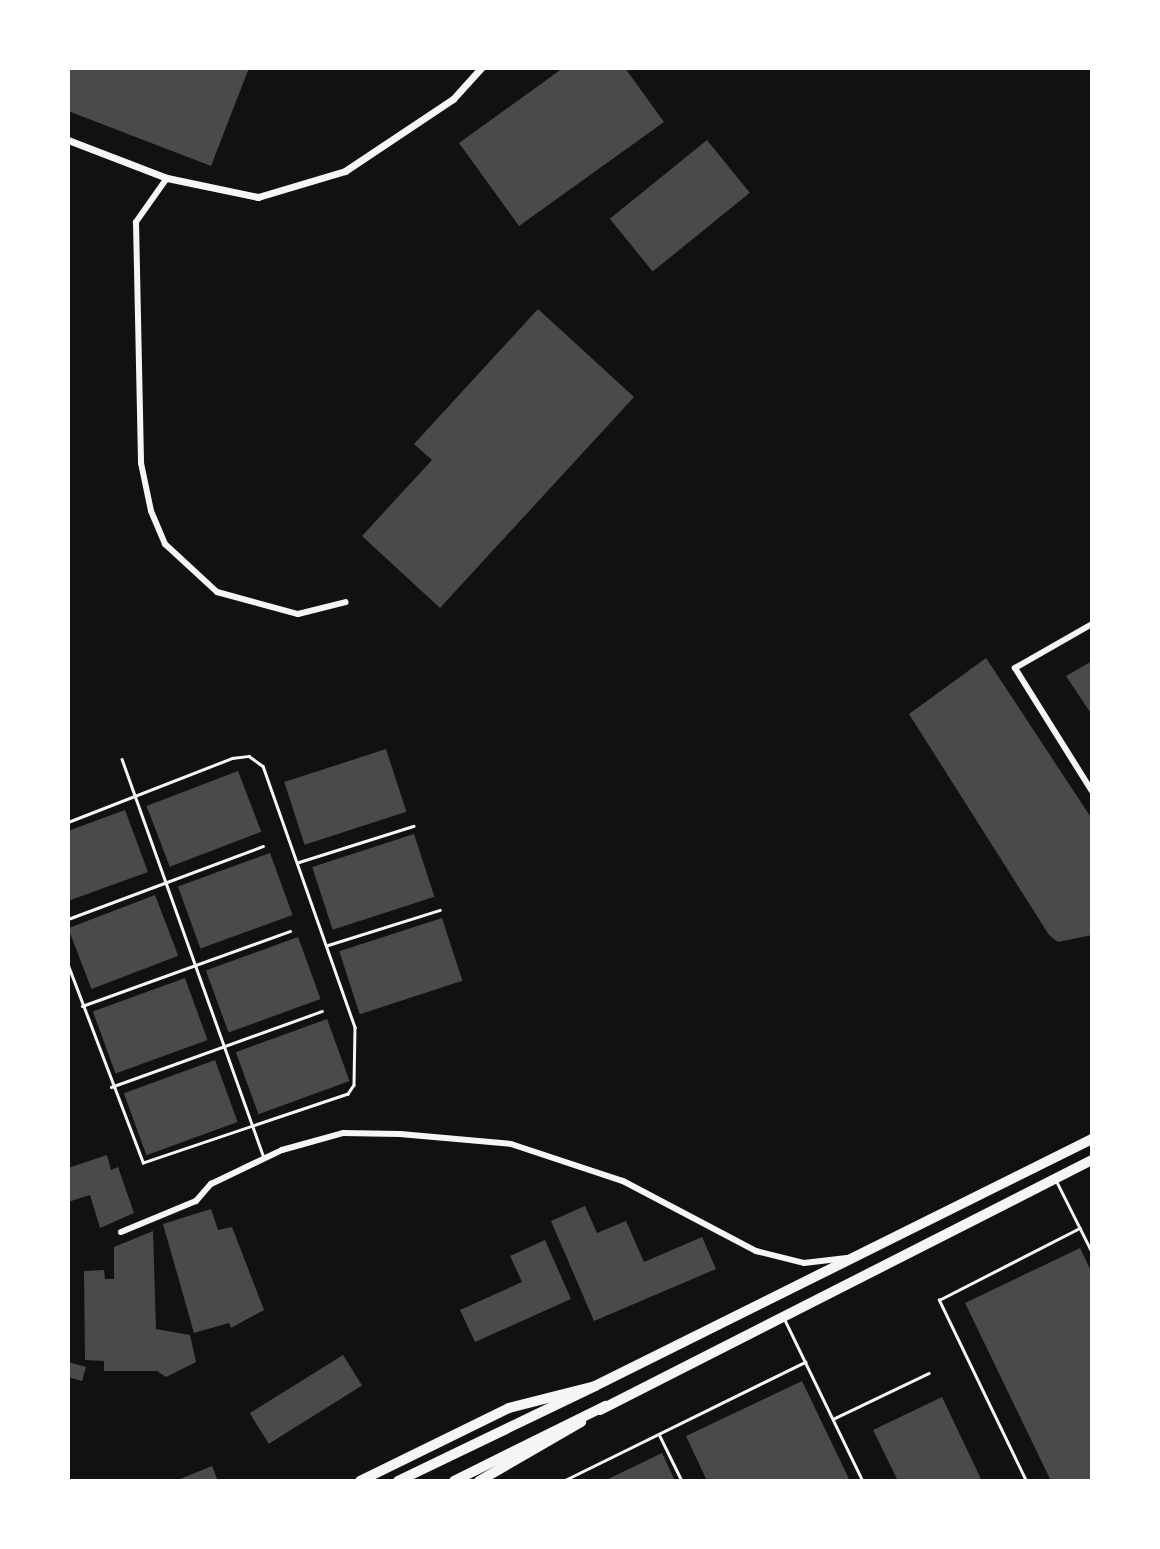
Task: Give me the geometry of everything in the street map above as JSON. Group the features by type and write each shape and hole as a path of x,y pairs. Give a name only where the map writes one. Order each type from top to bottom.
{"main road":[{"path":"398,1481 870,1255 1092,1139"},
{"path":"454,1481 1092,1160"},
{"path":"360,1481 509,1408 596,1386"},
{"path":"479,1481 605,1406"}],"street":[{"path":"68,140 167,178 258,197 345,171 453,99 481,68"},
{"path":"167,178 136,222 141,463 151,510 165,544 217,592 298,614 345,602"},
{"path":"1092,624 1015,668 1092,791"},
{"path":"121,1232 196,1201 211,1184 264,1158 343,1133 512,1144 624,1181 756,1251 804,1263 870,1255"}],"lane":[{"path":"68,822 249,756 273,785 355,1027 354,1084 348,1094 143,1163 111,1087 68,967"},
{"path":"122,759 264,1158"},
{"path":"299,862 413,826"},
{"path":"68,919 263,846"},
{"path":"328,945 440,910"},
{"path":"82,1006 290,931"},
{"path":"111,1087 322,1012"},
{"path":"1055,1178 1092,1251"},
{"path":"1026,1481 939,1300 1080,1228"},
{"path":"783,1317 863,1481"},
{"path":"563,1481 806,1362"},
{"path":"833,1419 929,1373"},
{"path":"659,1434 682,1481"}],"building":[{"path":"68,68 249,68 211,166 68,111"},
{"path":"563,68 625,68 664,122 519,226 459,143"},
{"path":"707,140 750,193 653,272 610,219"},
{"path":"538,309 634,397 440,608 362,536 432,460 414,444"},
{"path":"986,658 1092,819 1092,935 1058,942 1049,935 909,714"},
{"path":"1092,661 1092,715 1066,676"},
{"path":"386,749 406,812 305,845 284,782"},
{"path":"238,771 261,832 170,867 147,806"},
{"path":"125,810 148,872 68,901 68,831"},
{"path":"414,834 434,897 333,930 312,867"},
{"path":"270,853 293,915 200,949 178,887"},
{"path":"155,895 178,956 91,989 68,928"},
{"path":"442,918 462,981 360,1014 339,951"},
{"path":"298,937 321,999 228,1033 206,971"},
{"path":"185,978 208,1040 115,1074 93,1012"},
{"path":"327,1019 350,1081 258,1114 236,1052"},
{"path":"215,1060 238,1122 146,1155 124,1093"},
{"path":"107,1155 111,1170 118,1167 134,1213 100,1228 90,1195 68,1202 68,1168"},
{"path":"585,1206 597,1233 626,1221 644,1262 702,1237 716,1269 594,1321 551,1221"},
{"path":"211,1209 218,1230 232,1227 264,1310 231,1328 229,1323 194,1333 163,1224"},
{"path":"153,1231 156,1329 190,1335 196,1362 166,1377 157,1371 104,1371 104,1361 85,1360 84,1271 104,1270 105,1279 114,1279 114,1247"},
{"path":"545,1240 571,1299 475,1342 460,1310 522,1282 510,1256"},
{"path":"1080,1248 1092,1273 1092,1481 1051,1481 965,1303"},
{"path":"343,1355 362,1386 269,1444 250,1413"},
{"path":"68,1362 86,1367 82,1381 68,1377"},
{"path":"802,1381 850,1481 707,1481 686,1436"},
{"path":"942,1397 982,1481 898,1481 873,1430"},
{"path":"662,1453 675,1481 604,1481"},
{"path":"212,1466 218,1481 175,1481"}]}
